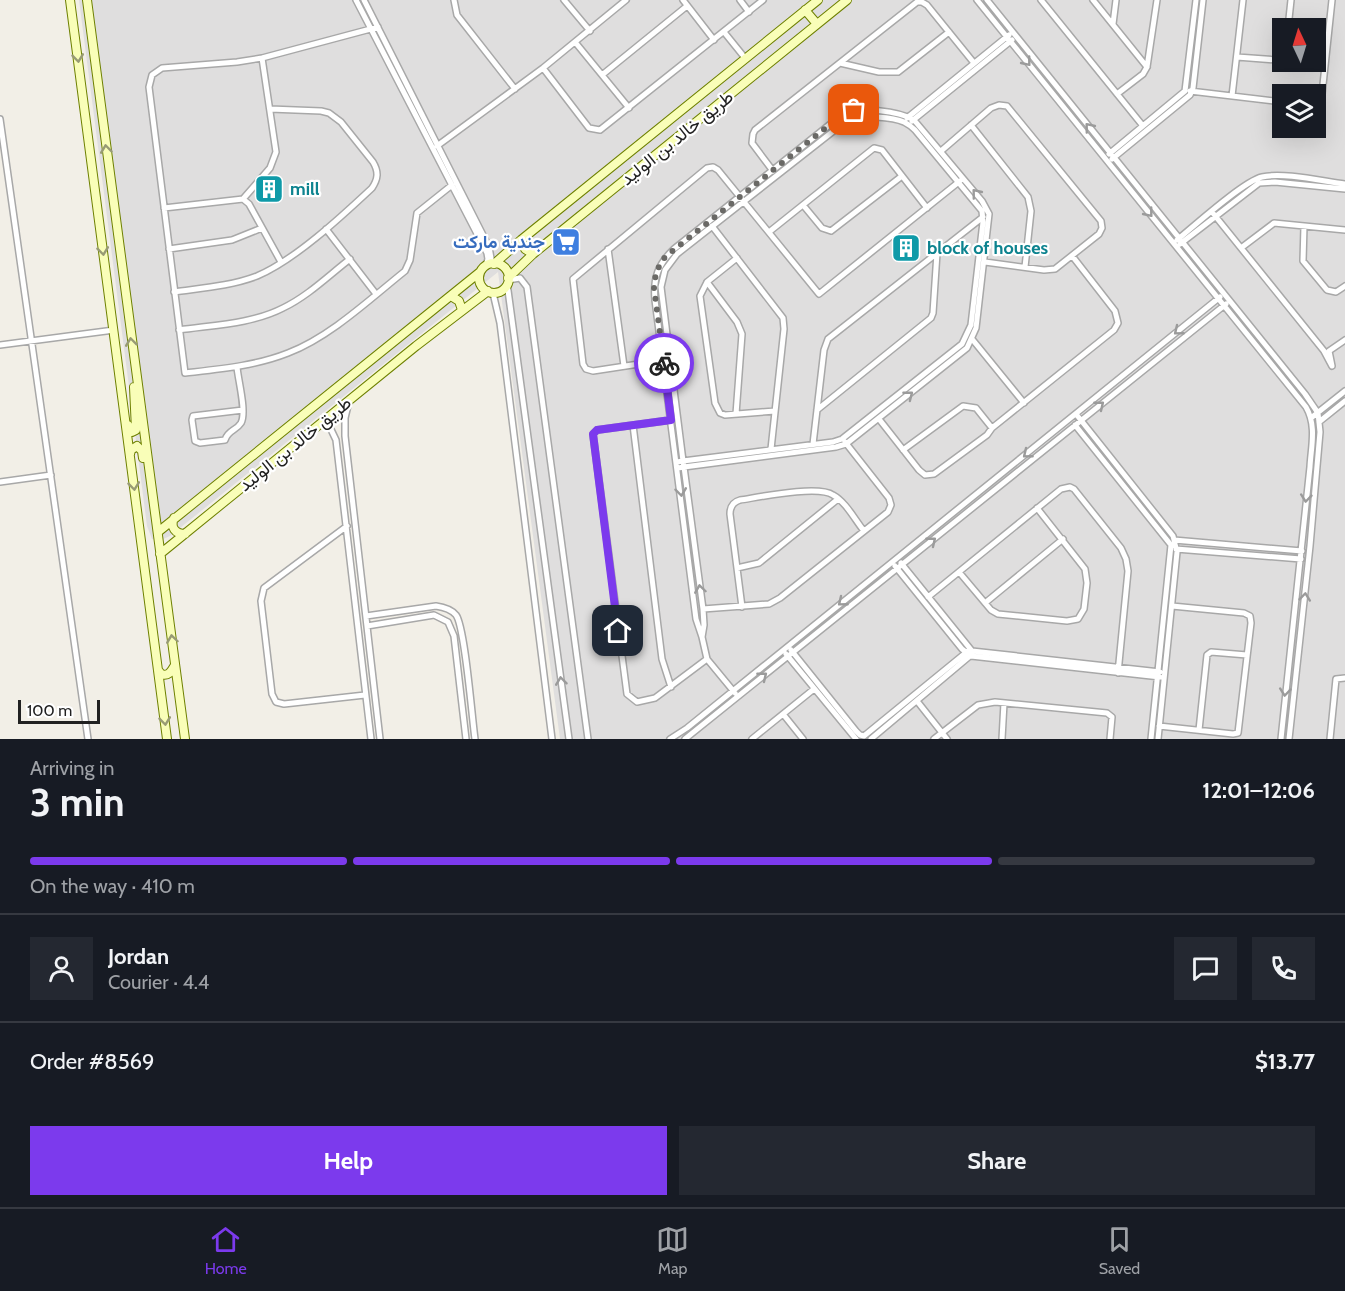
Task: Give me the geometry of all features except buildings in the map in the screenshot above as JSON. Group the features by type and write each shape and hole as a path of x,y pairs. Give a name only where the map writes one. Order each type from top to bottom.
{"street":[{"path":"70,0 167,739"},
{"path":"87,0 185,739"},
{"path":"356,0 374,28 489,247 491,264"},
{"path":"364,0 374,28"},
{"path":"454,0 457,15 515,89"},
{"path":"564,0 590,31"},
{"path":"435,147 543,68 626,0"},
{"path":"682,0 714,40"},
{"path":"740,0 749,12"},
{"path":"543,68 589,129 603,129 763,0"},
{"name":"طريق خالد بن الوليد","path":"491,264 818,0"},
{"name":"طريق خالد بن الوليد","path":"508,280 533,254 847,0"},
{"path":"977,0 1175,245 1227,303 1318,413 1320,421 1310,552 1289,739"},
{"path":"987,0 1180,240 1221,297"},
{"path":"1041,0 1143,126"},
{"path":"1093,0 1147,67"},
{"path":"1113,24 1116,0"},
{"path":"1117,94 1143,74 1147,67 1157,0"},
{"path":"1188,91 1196,0"},
{"path":"1112,155 1184,102 1188,91 1203,0"},
{"path":"1232,96 1243,0"},
{"path":"1289,18 1291,0"},
{"path":"1323,84 1332,0"},
{"path":"773,171 752,143 753,134 917,2 925,3 974,63"},
{"path":"602,75 687,6"},
{"path":"805,10 817,24"},
{"path":"374,28 262,58 162,68 152,75 148,84 184,373 263,362 305,345 333,327 407,268 417,213 452,185"},
{"path":"724,32 745,58"},
{"path":"840,63 879,72 898,72 949,32"},
{"path":"905,123 1014,34"},
{"path":"911,118 974,63 1008,39"},
{"path":"575,42 630,108"},
{"path":"1237,57 1272,60"},
{"path":"164,208 243,199 270,168 277,147 262,58"},
{"path":"1106,160 1143,126 1188,91 1272,101"},
{"path":"941,150 995,106 1003,105 1010,108 1101,221 1102,228 1099,234 1073,257 1055,269 985,262"},
{"path":"174,292 233,283 258,275 281,262 326,229 372,188 377,180 376,168 341,122 328,113 270,109"},
{"path":"680,465 771,449 844,441 879,419 959,355 972,339 976,328 983,217 962,180 941,150 911,118 899,114 857,110 847,112 773,171 765,181"},
{"path":"680,465 836,447 956,351 967,337 985,262 989,214 982,201 905,123 859,116 850,118 765,181 671,260 662,279 671,420 703,609 702,637"},
{"path":"0,118 88,739"},
{"path":"971,125 1028,197 1030,212 1025,267"},
{"path":"435,147 491,264"},
{"path":"769,232 874,148 882,150 927,208"},
{"path":"667,360 593,371 586,369 578,331 573,279 707,168 713,167 718,170 819,294 962,180"},
{"path":"803,205 822,228 831,231 902,176"},
{"path":"1175,245 1251,180 1267,176 1345,189"},
{"path":"1281,179 1345,184"},
{"path":"243,199 249,204 281,262"},
{"path":"738,697 707,659 696,619 667,360 654,288 659,266 665,257 743,199"},
{"path":"1214,214 1324,351 1332,366 1329,351 1345,340"},
{"path":"813,444 824,344 983,217"},
{"path":"1241,248 1270,224 1277,222 1345,230"},
{"path":"712,226 778,310 784,322 771,449"},
{"path":"1304,226 1302,257 1305,264 1327,290 1336,292 1345,286"},
{"path":"169,249 232,240 262,228"},
{"path":"326,229 376,294"},
{"path":"521,240 525,249 533,254"},
{"path":"608,249 624,366"},
{"path":"817,410 931,318 937,253"},
{"path":"879,419 922,473 931,475 987,435 992,428 1117,327 1118,319 1115,311 1073,257"},
{"path":"737,258 707,282 700,296 715,403 720,413 725,415 775,411"},
{"path":"179,330 260,317 281,309 302,298 350,259"},
{"path":"552,739 500,323 490,292 481,286 480,272 491,264 498,264 506,269 508,280 569,739"},
{"name":"طريق خالد بن الوليد","path":"158,532 480,272"},
{"path":"490,292 502,290 508,280 520,278 527,287 588,739"},
{"path":"707,282 737,322 742,333 736,414"},
{"name":"طريق خالد بن الوليد","path":"160,554 462,310 490,292"},
{"path":"451,296 459,301 462,310"},
{"path":"670,739 682,732 1221,297"},
{"path":"685,739 1227,303"},
{"path":"1227,303 1306,408 1313,427 1281,739"},
{"path":"1199,314 1204,321"},
{"path":"0,345 114,330"},
{"path":"972,339 1024,402"},
{"path":"237,367 243,410 242,421 228,433 225,440 200,443 195,441 192,420 194,416 243,410"},
{"path":"123,400 130,431 134,432 136,430 134,399 136,375"},
{"path":"1311,418 1345,391"},
{"path":"349,401 345,418 348,464 380,739"},
{"path":"1313,427 1345,401"},
{"path":"903,450 963,406 976,408 992,428"},
{"path":"1076,414 1175,540 1161,675 1158,739"},
{"path":"1070,418 1174,549 1172,606 1151,739"},
{"path":"326,419 336,440 371,739"},
{"path":"671,420 597,430 593,434 626,690 633,701 645,702 656,698 707,659"},
{"path":"633,425 662,659 671,687"},
{"path":"703,609 769,604 780,598 888,512 891,501 844,441"},
{"path":"130,456 134,446 139,446 149,479"},
{"path":"339,465 348,464"},
{"path":"1310,467 1317,468"},
{"path":"0,482 51,475"},
{"path":"989,484 995,490"},
{"path":"928,601 959,572 1037,508 1065,487 1074,489 1124,554 1128,571 1118,670"},
{"path":"742,607 730,511 735,502 818,490 826,491 838,499 864,531"},
{"path":"737,568 759,563 838,499"},
{"path":"959,572 991,610 998,614 1067,621 1078,619 1084,609 1087,576 1082,562 1037,508"},
{"path":"174,518 172,525 174,530 184,534"},
{"path":"347,526 264,588 261,601 272,694 276,702 284,704 365,695"},
{"path":"985,603 1063,539"},
{"path":"1168,540 1310,552"},
{"path":"1174,549 1309,560"},
{"path":"894,560 970,653"},
{"path":"862,586 867,593"},
{"path":"366,616 436,606 444,607 457,616 461,625 475,739"},
{"path":"1159,726 1238,733 1251,620 1247,614 1172,606"},
{"path":"367,626 434,615 448,622 454,636 466,739"},
{"path":"1294,615 1303,616"},
{"path":"785,648 861,738"},
{"path":"1199,730 1207,655 1211,652 1247,655"},
{"path":"871,739 970,653"},
{"path":"861,738 970,653 1161,675"},
{"path":"790,654 814,689 861,738"},
{"path":"158,670 161,674 167,674 175,665"},
{"path":"1330,739 1336,679 1345,678"},
{"path":"161,690 168,686 178,690"},
{"path":"752,739 814,689"},
{"path":"461,698 470,696"},
{"path":"917,701 947,739"},
{"path":"934,739 978,705 989,702 1107,713 1112,717 1110,739"},
{"path":"1002,739 1004,702"},
{"path":"783,714 803,739"}],"shaded area":[{"path":"79,0 1345,0 1345,739 560,739 498,272 170,536 161,540 152,539 147,526"}],"way so far":[{"path":"664,363 654,288 656,272 665,257 843,114 854,110"}],"place":[{"name":"mill","path":"269,189"},
{"name":"جندية ماركت","path":"566,242"},
{"name":"block of houses","path":"906,248"}],"route":[{"path":"618,631 593,434 597,430 671,420 664,363"}]}
